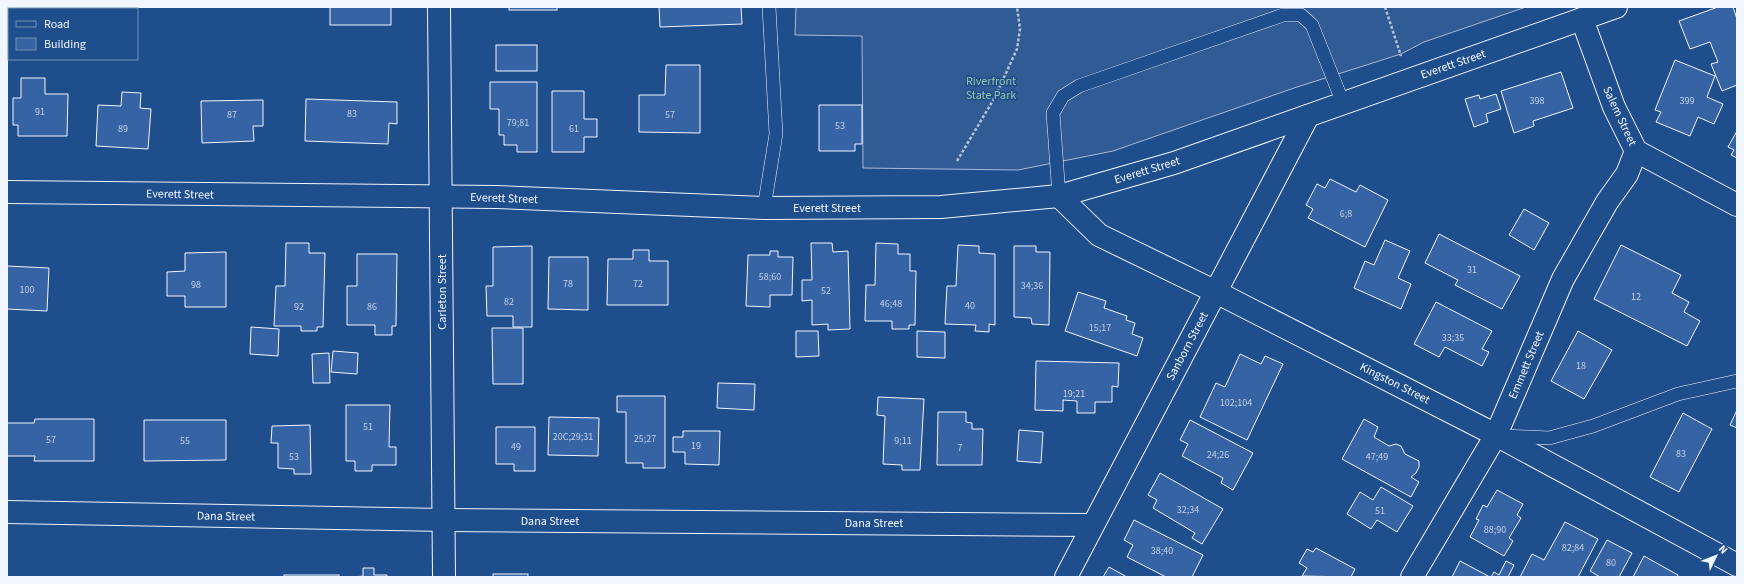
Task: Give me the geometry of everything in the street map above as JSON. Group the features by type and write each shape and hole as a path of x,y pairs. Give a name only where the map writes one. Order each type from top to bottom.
{"street":[{"name":"Carleton Street","path":"439,7 444,577"},
{"name":"Everett Street","path":"7,192 496,197 764,208 941,207 1059,196 1174,163 1616,7"},
{"name":"Salem Street","path":"1582,19 1614,107 1636,150 1737,205"},
{"name":"Sanborn Street","path":"1066,577 1308,116"},
{"name":"Emmett Street","path":"1412,577 1496,435 1563,279 1607,202 1627,174 1636,150"},
{"name":"Kingston Street","path":"1059,196 1099,235 1216,292 1496,435 1737,565"},
{"name":"Dana Street","path":"7,512 443,520 1092,525"}],"lane":[{"path":"764,208 776,134 769,7"},
{"path":"1059,196 1053,113 1063,96 1079,86 1283,15 1301,15 1312,26 1343,103"},
{"path":"1496,435 1549,438 1592,426 1678,394 1737,381"}],"path":[{"path":"957,162 995,97 1017,48 1020,30 1017,7"}],"shaded area":[{"name":"Riverfront State Park","path":"796,7 1526,7 1424,42 1401,54 1297,87 1113,151 1018,170 863,168 862,36 795,35"}],"building":[{"path":"330,7 391,7 391,25 330,25"},
{"path":"509,7 557,7 557,10 509,10"},
{"path":"659,7 741,7 742,24 660,27"},
{"path":"1718,7 1733,7 1737,19 1737,85 1722,91 1711,64 1718,62 1710,42 1690,49 1679,21"},
{"path":"496,45 537,45 537,71 496,71"},
{"path":"1675,60 1715,76 1707,97 1723,104 1714,124 1698,117 1690,136 1656,122 1661,112 1655,110"},
{"path":"666,65 700,65 700,133 639,132 639,95 665,95"},
{"path":"1561,72 1573,108 1533,121 1534,126 1514,133 1501,91"},
{"path":"21,78 45,78 45,94 68,94 67,136 18,136 18,125 13,125 13,98 21,98"},
{"path":"490,82 537,82 537,152 517,152 517,145 504,145 504,135 499,135 499,109 490,109"},
{"path":"552,91 584,91 584,119 597,119 597,137 584,137 584,152 552,152"},
{"path":"122,92 141,93 140,108 151,109 148,149 96,146 98,105 121,106"},
{"path":"1496,94 1501,109 1486,114 1488,122 1474,127 1465,99 1479,95 1480,99"},
{"path":"306,99 397,102 397,124 389,123 388,144 305,141"},
{"path":"263,100 263,126 253,126 254,141 202,143 201,101"},
{"path":"819,105 862,105 862,144 855,144 855,151 819,151"},
{"path":"1737,131 1737,158 1731,155 1734,150 1728,147"},
{"path":"1330,179 1356,192 1360,185 1388,200 1365,247 1308,218 1313,209 1306,205 1317,184 1325,188"},
{"path":"1524,209 1549,223 1534,250 1509,235"},
{"path":"1439,234 1520,276 1502,309 1455,285 1458,280 1425,263"},
{"path":"1385,240 1410,251 1398,278 1411,284 1401,309 1354,288 1365,261 1374,265"},
{"path":"286,243 309,243 309,253 325,253 323,327 317,327 317,331 301,331 301,326 274,326 276,286 285,286"},
{"path":"811,243 832,243 833,252 848,251 850,329 828,330 828,324 812,325 812,300 802,301 802,280 812,280"},
{"path":"876,243 898,244 898,254 910,254 910,271 916,271 915,325 909,325 909,329 892,329 892,321 865,321 866,285 875,285"},
{"path":"958,245 979,246 979,253 995,254 995,325 989,324 989,332 975,331 976,325 945,324 947,286 956,286"},
{"path":"1621,245 1681,275 1672,293 1689,302 1684,312 1700,321 1687,346 1594,299"},
{"path":"532,246 532,327 513,327 513,316 487,316 486,286 493,286 493,247"},
{"path":"1014,246 1036,246 1036,252 1050,252 1049,325 1032,324 1031,318 1014,317"},
{"path":"633,250 649,250 649,261 668,261 668,305 607,305 608,259 633,259"},
{"path":"770,251 778,251 778,257 793,257 792,295 770,295 770,307 746,306 748,255 770,255"},
{"path":"226,252 226,307 185,307 185,296 167,296 167,272 185,271 185,253"},
{"path":"357,254 397,254 396,326 392,326 392,335 375,335 375,325 347,325 347,286 357,286"},
{"path":"549,257 588,257 588,310 548,309"},
{"path":"7,266 49,268 47,311 7,309"},
{"path":"1078,292 1106,301 1104,308 1127,316 1126,320 1135,323 1132,334 1143,338 1137,356 1065,331"},
{"path":"1436,302 1492,331 1482,349 1489,352 1482,366 1445,347 1439,357 1414,344"},
{"path":"251,327 279,329 278,356 250,354"},
{"path":"492,328 523,328 523,384 493,384"},
{"path":"796,331 818,331 819,356 796,357"},
{"path":"917,331 945,332 945,358 917,357"},
{"path":"1578,331 1612,350 1584,399 1551,381"},
{"path":"333,351 358,353 357,374 331,372"},
{"path":"329,353 330,383 313,383 312,354"},
{"path":"1240,354 1261,364 1265,356 1283,364 1247,440 1200,417 1216,383 1225,387"},
{"path":"1036,361 1119,363 1118,387 1112,386 1112,402 1095,402 1095,413 1077,413 1077,401 1063,400 1063,411 1035,410"},
{"path":"718,383 755,384 754,410 717,408"},
{"path":"617,396 665,396 665,468 643,468 643,463 626,463 626,412 617,412"},
{"path":"878,397 924,399 920,470 902,470 902,465 883,464 885,416 877,415"},
{"path":"346,405 390,405 389,447 396,447 396,465 372,465 372,471 355,471 355,461 346,461"},
{"path":"1737,410 1737,428 1730,425"},
{"path":"938,412 966,412 966,422 972,423 972,429 983,429 982,465 937,465"},
{"path":"1683,413 1712,429 1679,492 1650,477"},
{"path":"549,417 599,418 598,456 548,455"},
{"path":"35,419 94,419 94,461 34,461 35,456 7,456 7,423 34,423"},
{"path":"1364,419 1378,427 1374,437 1389,446 1396,444 1401,446 1405,454 1419,461 1419,467 1416,473 1411,477 1419,482 1411,497 1342,459"},
{"path":"144,420 226,420 226,460 144,461"},
{"path":"1190,420 1253,453 1233,490 1221,483 1223,478 1182,456 1188,444 1180,440"},
{"path":"310,425 311,474 294,474 294,469 278,468 278,443 271,443 272,426"},
{"path":"496,427 535,427 535,471 514,471 514,464 496,464"},
{"path":"1019,430 1043,432 1041,463 1017,461"},
{"path":"683,431 720,431 719,465 685,464 685,452 673,452 673,437 683,437"},
{"path":"1160,473 1223,509 1202,544 1192,538 1195,533 1153,508 1157,500 1148,495"},
{"path":"1381,487 1413,506 1397,532 1377,520 1371,529 1347,514 1360,492 1373,500"},
{"path":"1497,490 1523,504 1517,515 1521,518 1509,538 1513,541 1504,556 1470,537 1479,520 1476,519 1483,505 1487,507"},
{"path":"1134,520 1203,555 1192,577 1166,577 1127,557 1133,545 1124,540"},
{"path":"1565,522 1598,539 1578,577 1520,577 1532,554 1544,560"},
{"path":"1607,540 1632,553 1619,577 1600,577 1590,571"},
{"path":"1316,548 1355,569 1351,577 1302,576 1307,568 1299,563 1307,549 1313,552"},
{"path":"1644,556 1678,575 1677,577 1633,577"},
{"path":"1460,561 1490,577 1452,577"},
{"path":"1506,561 1514,565 1508,577 1491,577 1494,572 1499,575"},
{"path":"1109,567 1127,577 1103,577"},
{"path":"363,568 374,568 374,575 387,575 387,577 353,577 363,576"},
{"path":"493,574 528,574 528,577 493,577"},
{"path":"284,575 339,575 339,577 284,577"}]}
